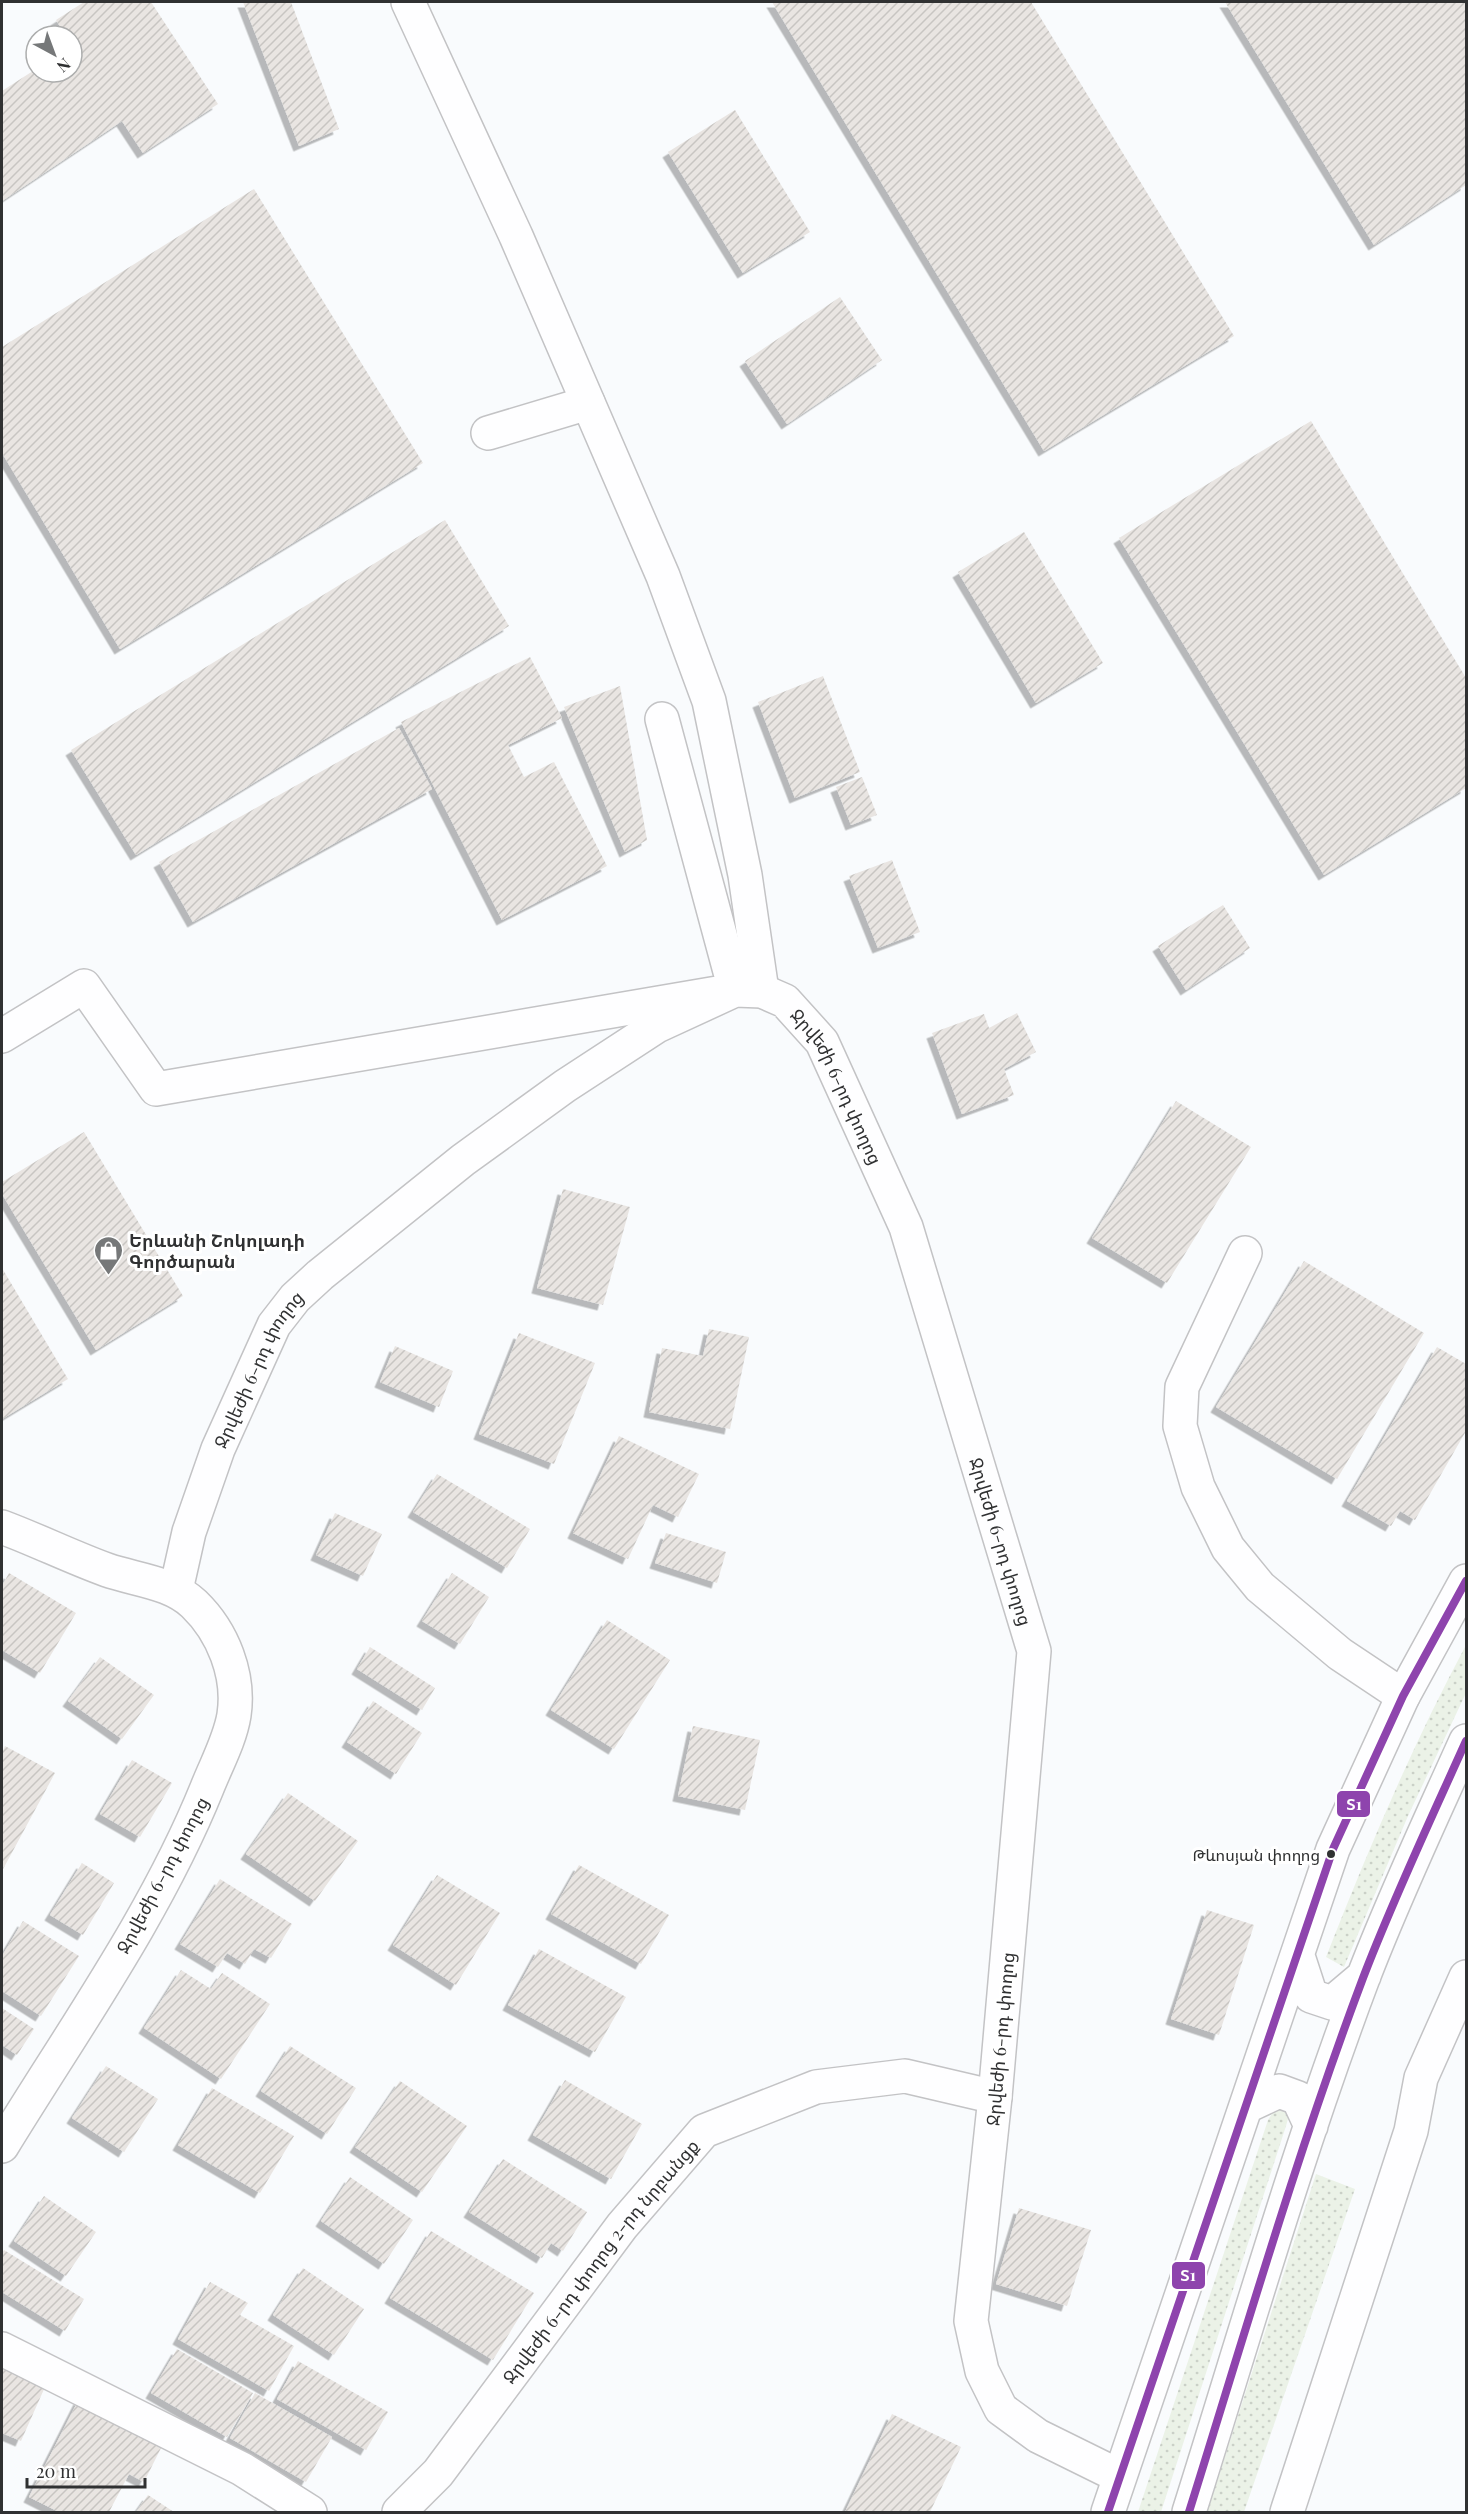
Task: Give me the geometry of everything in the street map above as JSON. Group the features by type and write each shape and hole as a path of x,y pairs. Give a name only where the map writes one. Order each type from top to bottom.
{"street":[{"path":"408,2 516,236 663,576 709,701 745,875 748,991"},
{"path":"488,433 588,403"},
{"path":"662,719 748,991"},
{"path":"2,1036 84,986 156,1089 748,991"},
{"name":"Ջրվեժի 6-րդ փողոց","path":"2,2146 135,1931 192,1826 226,1742 234,1716 234,1688 230,1663 220,1638 205,1616 176,1590 189,1532 218,1449 274,1324 295,1298 320,1275 463,1160 565,1086 657,1026 748,991 785,1000 822,1042 906,1227 1034,1651 995,2097 971,2321 982,2371 1001,2409 1038,2436 1119,2476"},
{"path":"1245,1253 1182,1387 1180,1426 1198,1488 1228,1548 1260,1587 1340,1654 1403,1696"},
{"path":"2,1527 106,1569 176,1590"},
{"path":"1108,2512 1333,1849 1403,1696 1467,1581"},
{"path":"1189,2512 1311,2126 1364,1976 1397,1894 1467,1741"},
{"path":"1298,1956 1311,1995 1332,2003 1364,1976"},
{"path":"1287,2512 1411,2131 1421,2078 1467,1977"},
{"name":"Ջրվեժի 6-րդ փողոց 2-րդ նրբանցք","path":"399,2512 438,2473 622,2226 704,2131 816,2087 904,2076 995,2097"},
{"path":"1247,2106 1279,2091 1298,2098 1311,2126"},
{"path":"2,2349 242,2469 310,2512"}],"shaded area":[{"path":"1466,1645 1466,1693 1408,1816 1344,1967 1326,1957 1358,1877 1427,1721"},
{"path":"1284,2108 1289,2115 1286,2126 1161,2512 1138,2512 1268,2120 1275,2109"},
{"path":"1316,2174 1355,2189 1244,2512 1207,2512"}],"building":[{"path":"84,2 151,2 218,104 143,153 122,121 2,201 2,91 24,77 24,84 84,84 84,24 58,24 56,20"},
{"path":"243,2 291,2 339,129 299,146"},
{"path":"772,2 1031,2 1234,336 1044,451"},
{"path":"1225,2 1466,2 1466,185 1374,245"},
{"path":"735,110 810,232 743,273 668,152"},
{"path":"254,189 423,463 120,649 2,453 2,347"},
{"path":"840,297 882,360 787,424 745,361"},
{"path":"1311,421 1466,678 1466,788 1324,875 1119,538"},
{"path":"445,520 509,626 136,855 71,750"},
{"path":"1024,532 1103,663 1036,703 958,572"},
{"path":"530,657 562,718 508,745 524,777 554,762 607,866 502,920 401,722"},
{"path":"823,676 860,772 795,798 758,702"},
{"path":"620,686 647,840 625,852 564,707"},
{"path":"399,728 432,789 193,922 159,862"},
{"path":"862,777 877,815 851,825 836,787"},
{"path":"892,860 920,932 878,948 849,876"},
{"path":"1223,905 1250,948 1186,990 1158,946"},
{"path":"1017,1013 1036,1052 1004,1069 1014,1095 962,1114 932,1033 984,1014 989,1028"},
{"path":"1176,1101 1251,1147 1167,1283 1092,1238"},
{"path":"84,1132 183,1296 96,1350 2,1194 2,1182"},
{"path":"563,1189 630,1207 603,1305 537,1288"},
{"path":"1304,1261 1424,1333 1337,1479 1216,1407"},
{"path":"2,1268 68,1379 2,1419"},
{"path":"709,1329 749,1337 730,1429 649,1412 662,1348 703,1356"},
{"path":"519,1333 595,1363 554,1464 479,1434"},
{"path":"395,1346 453,1371 439,1407 380,1382"},
{"path":"1437,1347 1466,1364 1466,1431 1415,1520 1400,1511 1391,1526 1347,1501"},
{"path":"619,1436 699,1474 678,1517 653,1505 628,1559 573,1533"},
{"path":"437,1474 530,1529 507,1568 413,1512"},
{"path":"335,1513 382,1534 363,1576 316,1555"},
{"path":"666,1533 726,1552 717,1583 655,1563"},
{"path":"9,1573 76,1613 40,1673 2,1650 2,1586"},
{"path":"452,1573 489,1597 460,1644 422,1621"},
{"path":"607,1620 670,1660 614,1749 551,1710"},
{"path":"370,1647 435,1688 422,1710 357,1669"},
{"path":"100,1657 154,1695 122,1739 68,1701"},
{"path":"373,1701 422,1733 396,1774 347,1742"},
{"path":"693,1726 760,1740 745,1810 678,1796"},
{"path":"5,1746 55,1773 2,1871 2,1753"},
{"path":"132,1760 172,1783 140,1837 100,1814"},
{"path":"288,1793 358,1841 315,1901 246,1854"},
{"path":"82,1863 114,1883 83,1935 50,1915"},
{"path":"579,1865 669,1915 641,1964 551,1914"},
{"path":"437,1875 500,1913 456,1985 393,1945"},
{"path":"220,1879 292,1924 271,1958 254,1949 245,1964 227,1953 218,1967 180,1944"},
{"path":"1207,1910 1254,1925 1219,2035 1171,2019"},
{"path":"23,1921 79,1956 41,2016 2,1991 2,1956"},
{"path":"539,1949 626,1997 595,2052 508,2005"},
{"path":"181,1970 211,1989 222,1973 270,2004 221,2079 144,2028"},
{"path":"2,2008 34,2029 17,2055 2,2045"},
{"path":"290,2046 356,2088 327,2134 261,2091"},
{"path":"106,2066 158,2099 124,2152 72,2118"},
{"path":"565,2080 642,2124 611,2179 533,2135"},
{"path":"400,2081 467,2126 422,2192 355,2147"},
{"path":"212,2088 294,2136 260,2193 178,2145"},
{"path":"503,2159 587,2212 563,2251 551,2243 542,2258 469,2212"},
{"path":"350,2177 413,2220 384,2264 321,2221"},
{"path":"44,2196 96,2232 66,2276 14,2241"},
{"path":"1019,2208 1091,2230 1067,2306 996,2284"},
{"path":"431,2231 534,2293 493,2360 390,2298"},
{"path":"4,2250 84,2299 65,2331 2,2292 2,2253"},
{"path":"303,2268 364,2309 334,2355 273,2315"},
{"path":"210,2282 248,2303 240,2315 294,2346 269,2391 178,2339"},
{"path":"177,2349 253,2393 227,2437 151,2393"},
{"path":"298,2361 388,2412 366,2450 277,2399"},
{"path":"2,2368 45,2387 21,2441 2,2433"},
{"path":"255,2393 332,2437 306,2482 230,2438"},
{"path":"79,2399 164,2442 144,2482 129,2474 109,2512 59,2512 29,2497"},
{"path":"892,2414 961,2447 930,2512 845,2512"},
{"path":"148,2495 174,2512 136,2512"}],"transit line":[{"name":"Տ1","path":"1108,2512 1333,1849 1403,1696 1466,1581"},
{"name":"Տ1","path":"1189,2512 1272,2244 1339,2044 1387,1918 1466,1741"}],"place":[{"name":"Երևանի Շոկոլադի Գործարան","path":"108,1276"},
{"name":"Թևոսյան փողոց","path":"1331,1854"}]}
